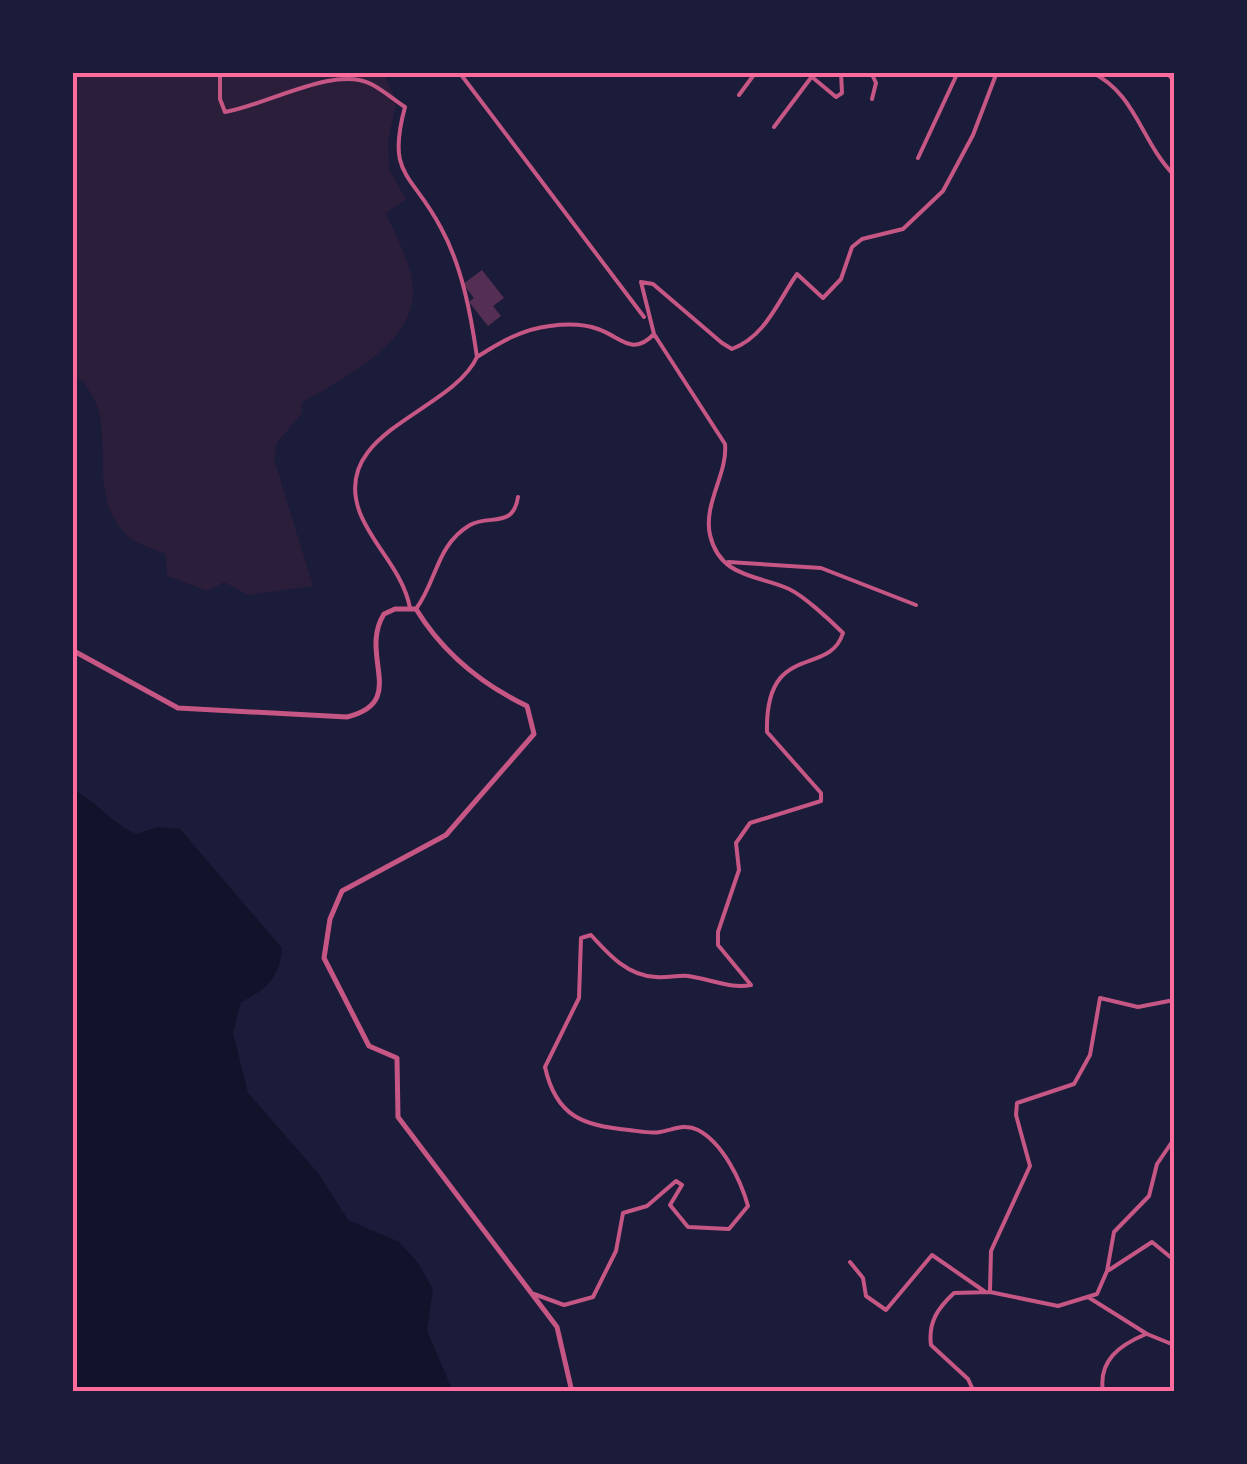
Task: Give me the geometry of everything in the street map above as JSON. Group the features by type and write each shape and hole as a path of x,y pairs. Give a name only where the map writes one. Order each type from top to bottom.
{"street":[{"path":"220,72 220,99 225,112 260,106 320,80 368,82 404,107 396,152 401,169 441,228 454,260 477,357"},
{"path":"459,72 648,321 725,444 727,460 717,474 709,532 728,562 746,578 788,588 843,633 841,640 823,654 794,664 771,690 767,702 767,732 821,793 822,800 750,824 736,843 739,870 718,932 718,945 751,985 739,987 684,975 654,978 620,964 592,935 580,938 579,998 545,1068 556,1098 576,1119 592,1126 658,1133 679,1126 698,1130 730,1161 748,1206 730,1228 688,1227 670,1206 681,1193 682,1185 676,1180 648,1206 623,1213 616,1250 592,1297 564,1305 532,1293"},
{"path":"739,95 756,72"},
{"path":"806,72 836,97 842,93 841,72"},
{"path":"870,72 876,83 872,98"},
{"path":"918,158 958,72"},
{"path":"648,321 641,282 653,284 732,349 765,325 797,274 823,298 841,279 852,247 862,238 903,229 943,191 973,135 997,72"},
{"path":"1090,72 1126,96 1149,142 1174,175"},
{"path":"1166,72 1174,81"},
{"path":"774,127 811,77"},
{"path":"572,1392 557,1326 398,1116 397,1058 369,1046 324,958 330,919 342,891 446,834 534,734 527,706 492,689 434,639 360,513 359,476 364,456 456,382 477,357 508,338 553,325 599,329 628,346 638,346 654,334"},
{"path":"72,650 178,708 347,717 364,713 377,702 381,692 374,651 376,626 384,614 413,608 426,596 441,552 473,523 508,517 516,510 518,497"},
{"path":"728,562 821,568 916,605"},
{"path":"988,1292 992,1250 1030,1166 1016,1115 1017,1102 1074,1084 1090,1055 1100,998 1138,1008 1174,1000"},
{"path":"974,1392 968,1379 931,1345 929,1330 940,1307 954,1293 988,1292 1058,1306 1097,1294 1107,1271 1114,1232 1149,1196 1157,1164 1174,1139"},
{"path":"1107,1271 1152,1242 1174,1260"},
{"path":"850,1262 863,1278 866,1296 886,1310 932,1255 988,1292"},
{"path":"1088,1297 1147,1334 1174,1344"},
{"path":"1102,1392 1101,1379 1108,1360 1120,1346 1147,1334"}],"shaded area":[{"path":"73,73 383,73 397,101 388,140 389,169 406,199 386,213 411,273 413,293 409,312 400,329 371,359 302,403 302,413 277,443 274,459 313,586 248,595 224,582 208,591 167,576 166,554 130,538 110,509 105,494 98,409 83,381 73,377"},
{"path":"73,790 137,834 157,827 180,829 282,948 270,981 241,1002 233,1033 248,1093 318,1173 348,1220 399,1242 418,1263 433,1289 427,1331 453,1391 73,1391"}],"building":[{"path":"482,270 504,298 493,306 501,316 488,326 469,302 474,298 463,284"}]}
